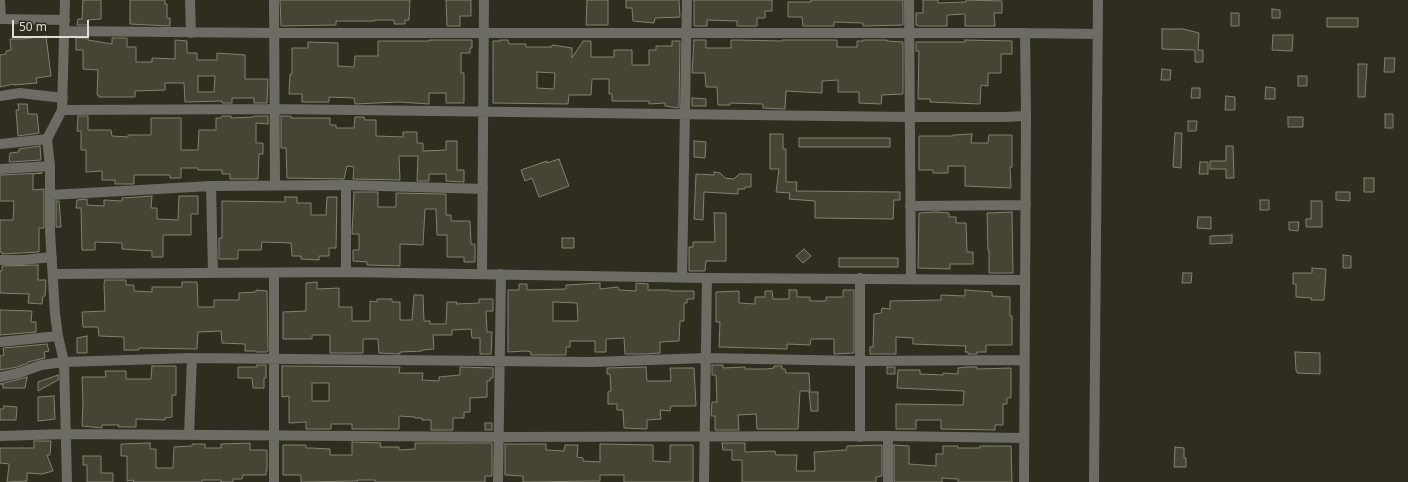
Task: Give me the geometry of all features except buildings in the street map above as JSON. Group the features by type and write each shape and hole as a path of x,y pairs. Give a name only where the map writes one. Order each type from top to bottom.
{"street":[{"path":"0,0 1,19 65,20"},
{"path":"65,0 62,110 46,139 50,166 50,231 54,274 55,314 64,362 67,482"},
{"path":"190,0 190,32"},
{"path":"274,0 275,186"},
{"path":"482,274 484,0"},
{"path":"682,277 687,0"},
{"path":"909,0 911,279"},
{"path":"1094,482 1098,0"},
{"path":"64,31 687,34 909,32 1098,34"},
{"path":"1024,482 1026,205 1025,33"},
{"path":"0,96 20,94 62,98"},
{"path":"62,110 274,109 686,115 909,117 1026,116"},
{"path":"0,144 46,139"},
{"path":"0,169 50,166"},
{"path":"51,195 211,186 346,185 483,189"},
{"path":"346,185 346,272"},
{"path":"211,186 214,273"},
{"path":"910,206 1026,205"},
{"path":"0,260 23,260 52,257"},
{"path":"54,274 346,272 707,278 1025,280"},
{"path":"274,273 274,482"},
{"path":"498,482 501,274"},
{"path":"704,482 707,278"},
{"path":"860,278 860,437"},
{"path":"0,342 58,336"},
{"path":"0,377 19,373 41,365 64,362 192,358 499,362 592,362 706,358 861,361 1025,360"},
{"path":"189,435 192,358"},
{"path":"0,436 66,434 499,437 888,436 1024,438"},
{"path":"888,436 888,482"}]}
